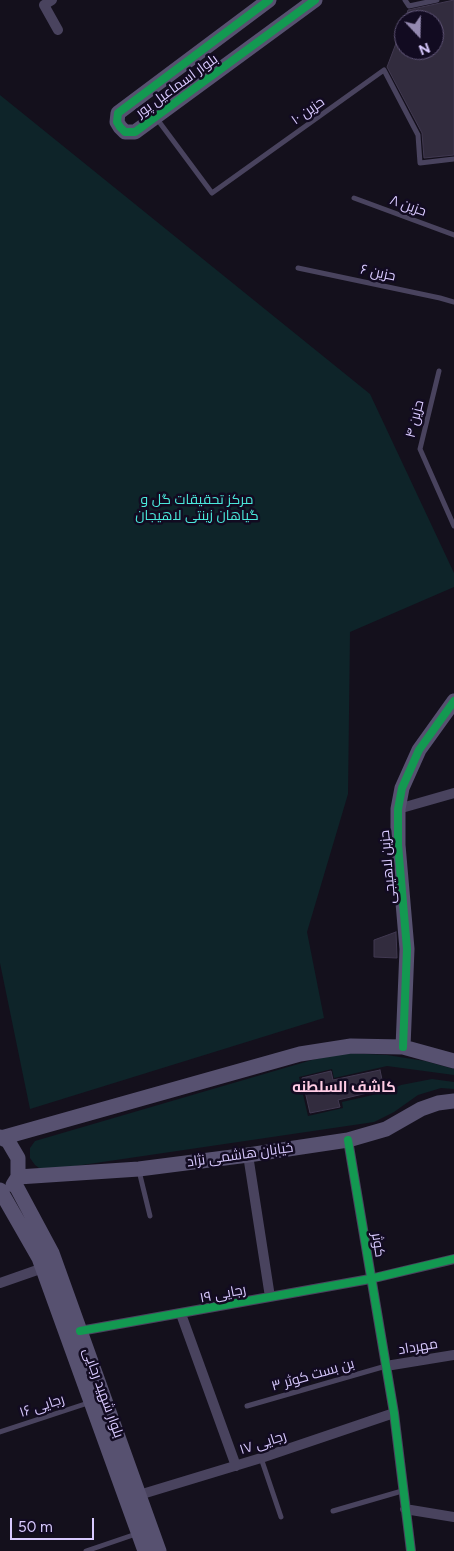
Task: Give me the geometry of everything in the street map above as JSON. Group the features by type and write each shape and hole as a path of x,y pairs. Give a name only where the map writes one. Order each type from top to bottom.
{"main road":[{"name":"بلوار اسماعیل پور","path":"269,0 118,113 117,122 120,127 125,132 135,132 315,0"},
{"name":"حزین لاهیجی","path":"403,1047 407,949 398,845 398,809 402,788 419,750 454,701"},
{"name":"حزین لاهیجی","path":"398,809 421,759 454,715"},
{"path":"1,1137 300,1054 351,1046 403,1047 454,1061"},
{"name":"خیابان هاشمی نژاد","path":"8,1185 248,1155 348,1140 386,1129 421,1109 438,1103 454,1102"},
{"path":"1,1137 8,1142 18,1158 8,1185"},
{"name":"بلوار شهید رجایی","path":"8,1185 27,1223 145,1551"},
{"name":"بلوار شهید رجایی","path":"27,1223 52,1253 159,1551"}],"street":[{"path":"52,0 44,5 58,30"},
{"path":"398,809 454,793"},
{"name":"کوثر","path":"348,1140 394,1413 402,1491 411,1551"},
{"path":"248,1155 270,1297"},
{"name":"رجایی ۱۹","path":"80,1331 370,1278 454,1259"},
{"path":"0,1283 43,1268"},
{"path":"181,1314 236,1466"},
{"name":"مهرداد","path":"386,1366 454,1356"},
{"name":"رجایی ۱۷","path":"139,1495 261,1458 394,1413"},
{"path":"405,1509 454,1517"}],"lane":[{"path":"405,0 410,6 438,0"},
{"name":"حزین ۱۰","path":"156,117 212,193 384,70 418,135 420,163 454,159"},
{"name":"حزین ۸","path":"354,198 454,235"},
{"name":"حزین ۶","path":"298,268 454,302"},
{"name":"حزین ۴","path":"439,371 420,449 454,526"},
{"path":"138,1169 150,1216"},
{"name":"بن بست کوثر ۳","path":"247,1406 386,1366"},
{"name":"رجایی ۱۶","path":"0,1432 91,1402"},
{"path":"261,1458 280,1517"},
{"path":"334,1511 402,1491"},
{"path":"86,1551 139,1533"}],"green space":[{"name":"مرکز تحقیقات گل و گیاهان زینتی لاهیجان","path":"0,95 370,394 454,573 454,587 350,632 348,794 307,932 324,1018 30,1109 0,963"},
{"path":"346,1053 387,1055 425,1061 454,1069 454,1075 387,1066 334,1078 332,1069 299,1077 308,1116 343,1108 342,1102 386,1092 401,1085 432,1079 454,1082 454,1089 441,1088 418,1095 394,1112 374,1122 48,1170 42,1170 30,1158 30,1148 35,1141 312,1060"}],"building":[{"path":"454,0 454,155 424,158 422,133 387,67 394,49 394,60 444,60 444,10 408,10"},
{"path":"396,932 397,958 374,957 374,940"},
{"path":"380,1070 384,1089 338,1100 340,1107 310,1113 302,1078 331,1071 333,1080"}],"cycle path":[{"path":"269,0 118,113 117,122 120,127 125,132 135,132 315,0"},
{"path":"403,1047 407,949 398,845 398,809 402,788 419,750 454,701"},
{"path":"348,1140 394,1413 411,1551"},
{"path":"80,1331 370,1279 454,1259"}],"district":[{"name":"کاشف السلطنه","path":"344,1088"}]}
